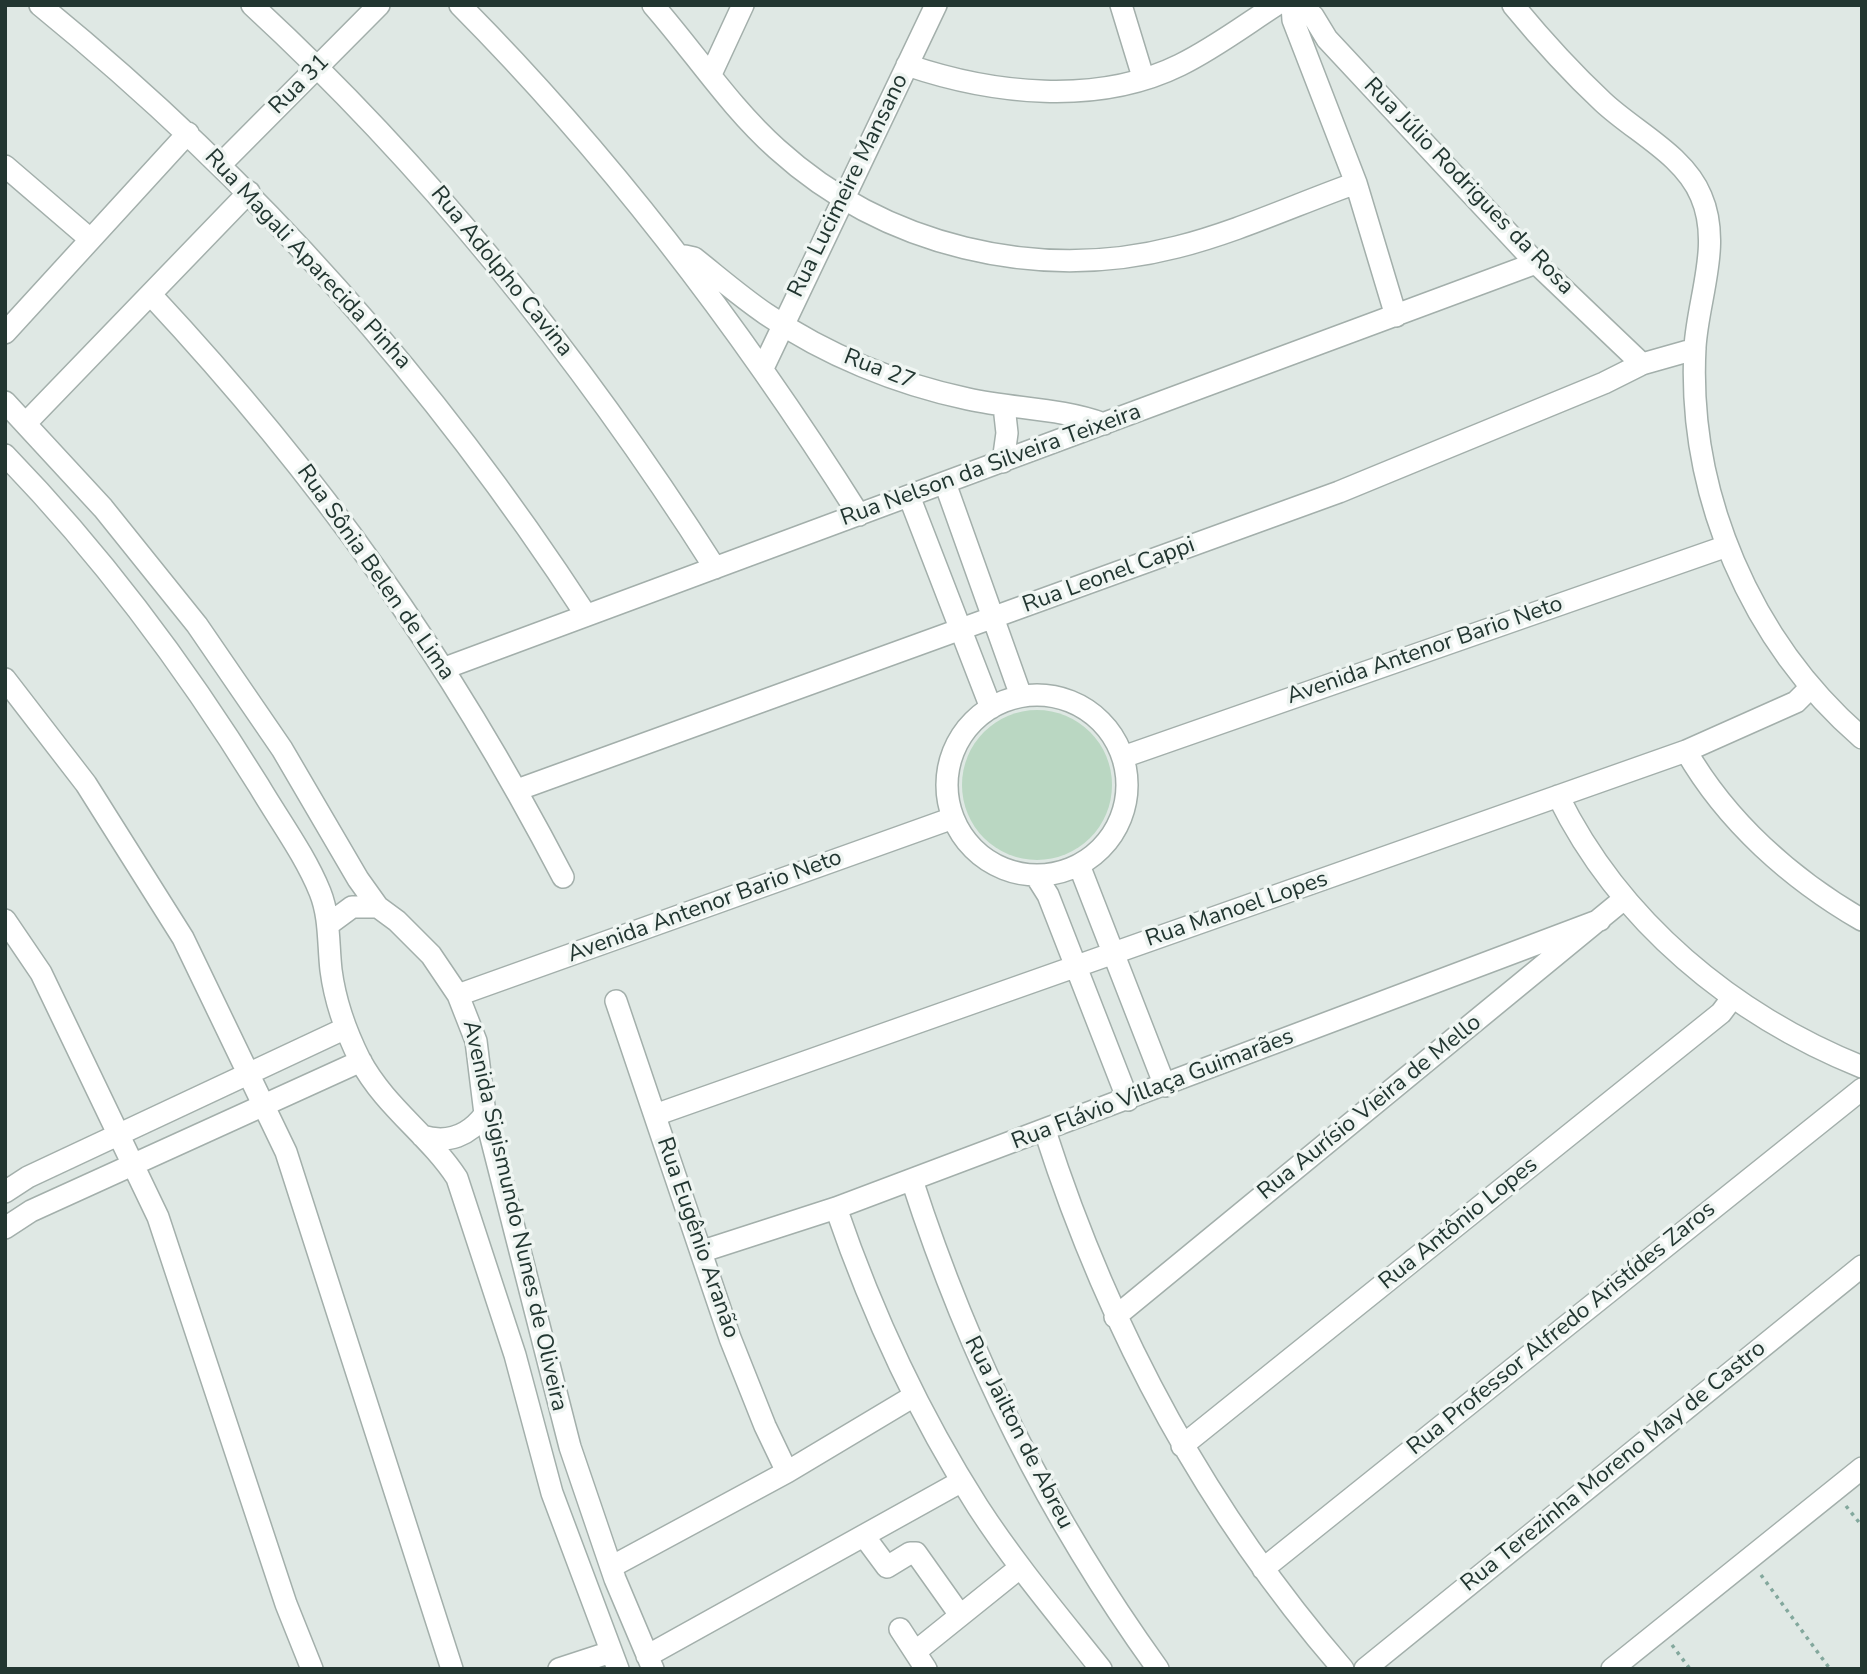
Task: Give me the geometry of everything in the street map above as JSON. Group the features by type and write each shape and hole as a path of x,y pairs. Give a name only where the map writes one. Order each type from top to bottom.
{"street":[{"name":"Rua Magali Aparecida Pinha","path":"40,5 221,164 336,284 443,411 501,489 586,615"},
{"name":"Rua Adolpho Cavina","path":"252,5 317,68 427,183 531,305 627,434 715,568"},
{"name":"Rua 31","path":"221,164 379,5"},
{"path":"460,5 569,122 679,255 763,368 859,515"},
{"path":"653,5 738,110 778,150 844,198 889,223 953,246 1017,258 1082,261 1179,247 1356,183"},
{"path":"711,74 743,5"},
{"name":"Rua Lucimeire Mansano","path":"763,368 936,5"},
{"path":"1121,5 1143,77"},
{"path":"907,65 968,83 1031,91 1093,88 1143,77 1180,65 1276,5"},
{"path":"1292,5 1293,20 1356,183 1396,316"},
{"name":"Rua Júlio Rodrigues da Rosa","path":"1301,5 1313,16 1327,39 1536,263 1642,364"},
{"path":"1513,5 1568,68 1604,103 1681,166 1701,195 1709,224 1710,250 1695,349 1701,449 1727,546 1758,612 1811,687 1862,738"},
{"path":"5,332 188,133"},
{"path":"5,166 90,239"},
{"path":"26,423 249,192"},
{"name":"Rua 27","path":"679,255 694,258 783,324 829,350 897,378 944,393 1004,406 1077,414 1104,424"},
{"name":"Rua Nelson da Silveira Teixeira","path":"445,668 1536,263"},
{"name":"Rua Sônia Belen de Lima","path":"151,295 239,392 306,473 377,568 445,668 517,790 563,877"},
{"name":"Rua Leonel Cappi","path":"517,790 1339,492 1604,383 1642,364 1695,349"},
{"name":"Avenida Sigismundo Nunes de Oliveira","path":"5,402 103,508 197,625 282,749 358,879 378,907 431,955 458,995 476,1041 485,1114 570,1447 611,1567 650,1663"},
{"path":"1003,461 1007,433 1004,406"},
{"name":"Avenida Sigismundo Nunes de Oliveira","path":"5,455 115,582 203,701 320,891 329,924 331,972 346,1028 361,1061 388,1102 444,1158 457,1178 511,1342 552,1493 615,1660"},
{"path":"945,483 1021,696"},
{"path":"909,496 990,708"},
{"name":"Avenida Antenor Bario Neto","path":"1122,757 1727,546"},
{"path":"5,679 86,784 183,938 264,1105 293,1170 452,1669"},
{"name":"Rua Manoel Lopes","path":"655,1115 1686,751 1796,702 1811,687"},
{"path":"1021,696 1053,696 1083,707 1107,729 1122,757 1127,789 1120,820 1103,846 1079,865 1051,875 1036,876 1006,870 980,855 960,832 953,818 947,788 951,757 967,729 990,708 1021,696"},
{"path":"1686,751 1722,804 1771,854 1823,896 1862,920"},
{"path":"1558,796 1579,839 1624,899 1690,964 1779,1029 1862,1067"},
{"name":"Avenida Antenor Bario Neto","path":"458,995 953,818"},
{"path":"1079,865 1166,1086"},
{"path":"1036,876 1048,895 1128,1100"},
{"name":"Rua Aurísio Vieira de Mello","path":"1115,1317 1624,899"},
{"path":"329,924 352,907 378,907"},
{"path":"5,920 41,973 158,1217 286,1604 312,1669"},
{"name":"Rua Flávio Villaça Guimarães","path":"703,1251 836,1208 1045,1131 1600,920"},
{"name":"Rua Antônio Lopes","path":"1182,1447 1721,1013 1733,998"},
{"name":"Rua Eugênio Aranão","path":"616,1001 747,1382 787,1472"},
{"path":"5,1192 28,1177 346,1028"},
{"path":"5,1228 31,1211 361,1061"},
{"name":"Rua Professor Alfredo Aristídes Zaros","path":"1263,1569 1862,1089"},
{"path":"422,1136 433,1140 456,1138 473,1129 485,1114"},
{"path":"1045,1131 1077,1225 1115,1317 1182,1447 1263,1569 1343,1669"},
{"name":"Rua Jailton de Abreu","path":"912,1180 951,1293 1024,1456 1088,1567 1158,1669"},
{"path":"836,1208 869,1297 914,1396 962,1481 1013,1557 1101,1669"},
{"name":"Rua Terezinha Moreno May de Castro","path":"1365,1669 1862,1266"},
{"path":"611,1567 787,1472 914,1396"},
{"path":"1612,1669 1862,1468"},
{"path":"650,1663 962,1481"},
{"path":"892,1520 910,1553 921,1558 960,1615"},
{"path":"864,1536 887,1567 910,1553"},
{"path":"900,1629 921,1660 960,1615 1012,1573"},
{"path":"559,1669 615,1660"}],"path":[{"path":"1834,1491 1862,1526"},
{"path":"1749,1559 1830,1669"},
{"path":"1661,1630 1690,1669"}],"green space":[{"path":"1037,710 1066,715 1090,732 1107,756 1112,785 1107,814 1090,838 1066,855 1037,860 1008,855 984,838 967,814 962,785 967,756 984,732 1008,715"}]}
